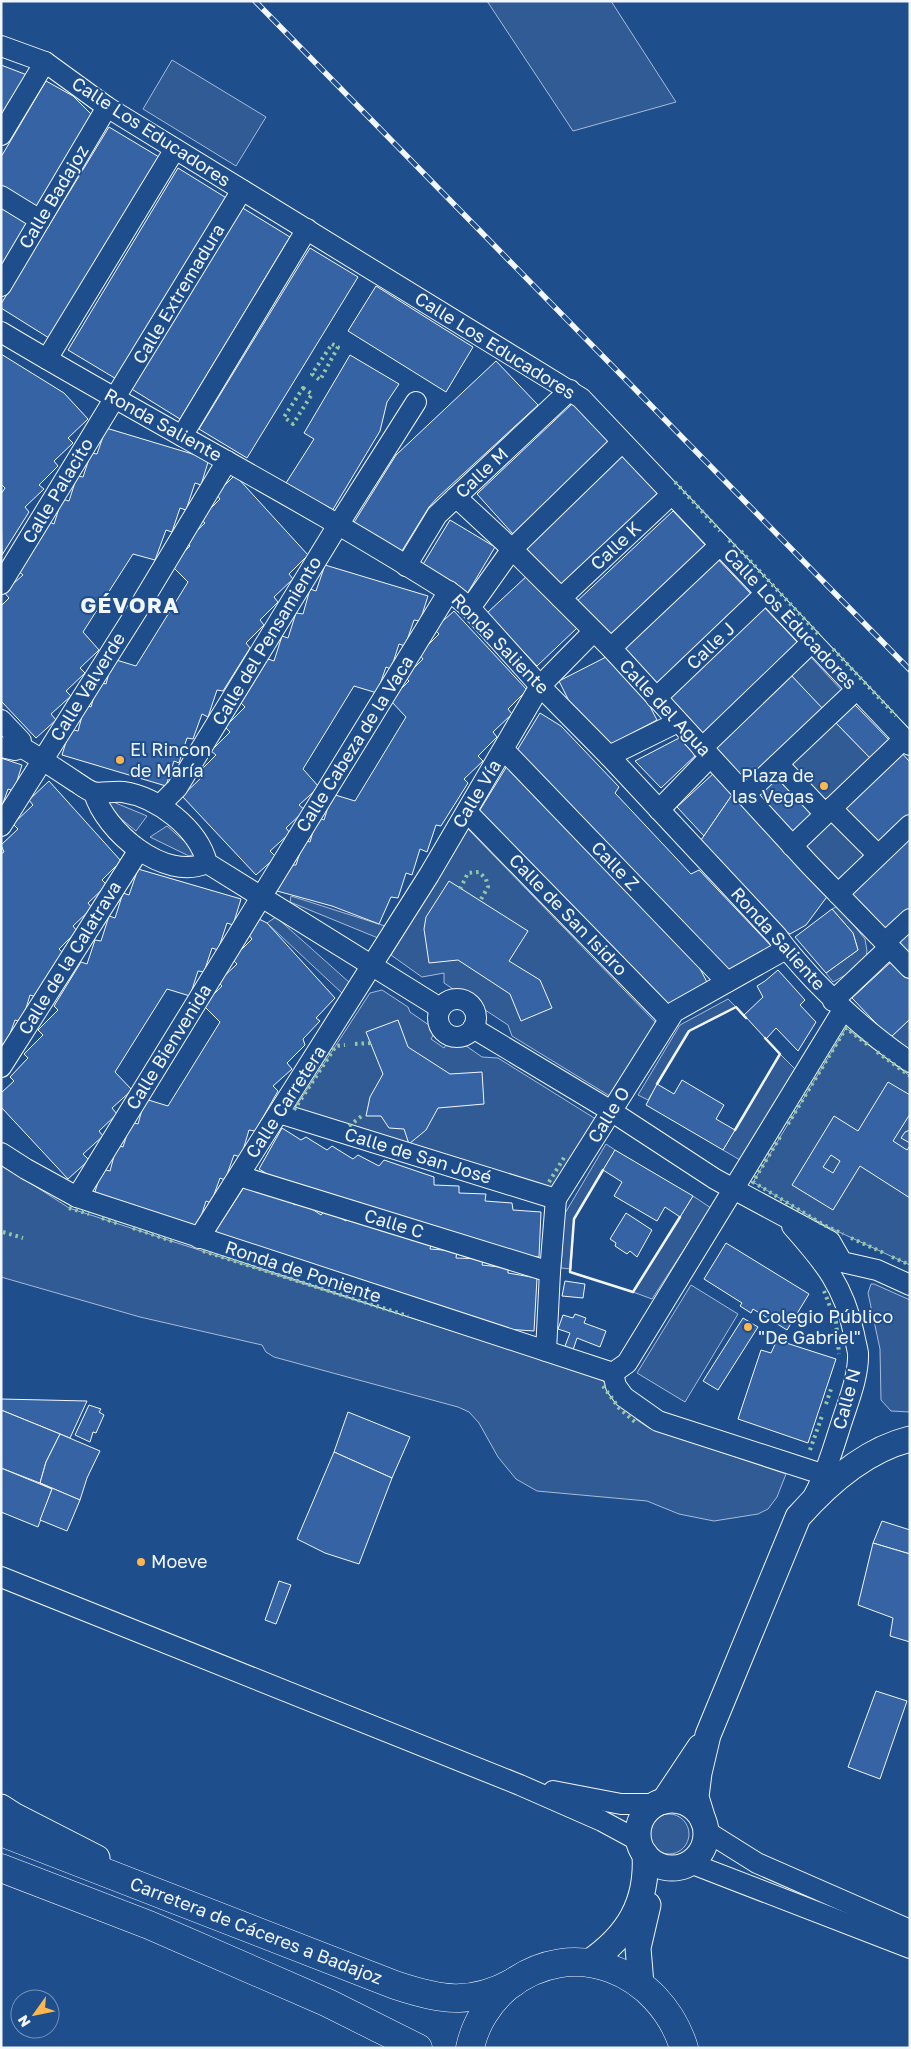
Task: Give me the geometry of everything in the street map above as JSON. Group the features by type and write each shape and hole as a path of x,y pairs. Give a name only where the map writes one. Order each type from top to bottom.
{"highway":[{"name":"Carretera de Cáceres a Badajoz","path":"1,1832 428,1996 461,1999 495,1992 514,1982"},
{"name":"Carretera de Cáceres a Badajoz","path":"1,1868 149,1925 328,2003 418,2048"},
{"path":"470,2048 477,2026 487,2009 494,1999 514,1982 542,1968 557,1964 588,1963 616,1970 641,1984 660,2001 668,2012 684,2048"}],"main road":[{"path":"641,1984 638,1948 644,1914 656,1889 682,1865 696,1858 703,1849 705,1825 696,1797 708,1735 776,1568 805,1510 844,1471 881,1450 910,1439"},
{"path":"588,1963 607,1950 633,1918 642,1894 646,1870 639,1829 642,1820 648,1810 660,1802 708,1735"},
{"path":"660,1802 684,1802 695,1809 705,1825"},
{"path":"1,1807 184,1903"},
{"path":"642,1848 654,1862 664,1867 682,1865"},
{"path":"1,1877 81,1899"}],"street":[{"name":"Calle Los Educadores","path":"1,46 45,62 107,108 581,398 907,742"},
{"path":"1,135 45,62"},
{"name":"Calle Badajoz","path":"1,286 107,108"},
{"path":"47,359 175,149"},
{"name":"Calle Extremadura","path":"115,398 242,190"},
{"path":"1,196 40,220"},
{"path":"182,436 306,229"},
{"name":"Ronda Saliente","path":"1,332 338,525 449,591 470,608 540,686 609,756 777,936 786,949 838,1005 881,1043 910,1062"},
{"name":"Calle M","path":"406,566 437,516 570,390"},
{"name":"Calle Palacito","path":"1,584 115,398"},
{"name":"Calle del Pensamiento","path":"160,805 177,788 338,525 416,402"},
{"path":"470,608 512,549 622,442"},
{"name":"Calle Valverde","path":"1,826 138,609 227,461"},
{"name":"Calle K","path":"561,598 672,494"},
{"name":"Calle del Agua","path":"456,497 512,549 611,648 792,846 910,968"},
{"path":"611,648 720,545"},
{"name":"Calle Cabeza de la Vaca","path":"261,897 449,591"},
{"name":"Calle J","path":"656,698 766,593"},
{"name":"Calle Vía","path":"372,966 467,812 540,686 593,632"},
{"path":"659,810 706,752 812,642"},
{"path":"745,795 857,689"},
{"path":"1,720 21,741 11,747"},
{"path":"609,756 678,722"},
{"path":"792,846 828,811 907,742"},
{"path":"11,747 42,759 94,792 123,792 160,805 200,845 206,863 372,966"},
{"name":"Calle Z","path":"504,750 727,982"},
{"path":"778,764 878,856"},
{"path":"94,792 102,814 124,838 139,850 176,866 189,868 206,863"},
{"name":"Calle de San Isidro","path":"467,812 669,1019"},
{"path":"838,894 910,825"},
{"name":"Calle de la Calatrava","path":"1,1067 139,850"},
{"name":"Calle Bienvenida","path":"77,1197 261,897"},
{"path":"820,1473 658,1421 624,1397 616,1386 612,1373 627,1363 732,1188 838,1005 910,919"},
{"name":"Calle O","path":"546,1350 556,1199 674,1012 786,949"},
{"name":"Calle N","path":"372,966 440,1008 448,1000 453,999 464,1000 469,1003 475,1012 476,1018 473,1028 611,1111 732,1188 784,1217 819,1257 835,1266 838,1284 851,1319 858,1353 856,1370 846,1406 805,1510"},
{"name":"Calle Carretera","path":"199,1238 372,966"},
{"name":"Calle de San José","path":"279,1113 556,1199"},
{"name":"Ronda de Poniente","path":"1,1153 77,1197 612,1373"},
{"name":"Calle C","path":"239,1176 550,1272"},
{"path":"835,1266 877,1270 910,1285"},
{"path":"835,1266 850,1287 855,1305 858,1353"},
{"path":"850,1287 866,1268"},
{"path":"1,1577 520,1785 602,1821 642,1848"},
{"path":"520,1785 621,1804 660,1802"},
{"path":"705,1825 757,1863 910,1930"},
{"path":"682,1865 910,1948"}],"shaded area":[{"path":"487,1 611,1 676,102 573,131"},
{"path":"172,60 266,117 236,166 143,109"},
{"name":"Plaza de las Vegas","path":"808,654 855,705 836,723 873,761 878,845 839,882 795,834 779,777 824,711 789,673"},
{"path":"106,799 147,816 136,831 109,809"},
{"path":"167,826 192,848 195,854 189,856 150,837"},
{"path":"468,829 657,1024 613,1098 512,1036 508,1025 444,983 444,973 422,977 391,955"},
{"path":"291,896 385,926 378,938 290,902"},
{"path":"838,906 865,939 867,951 866,957 849,973 833,982 826,973 858,950 853,933 832,909"},
{"path":"276,917 350,983 343,994 267,923"},
{"path":"382,990 408,1007 410,1012 436,1030 431,1039 444,1048 452,1036 482,1057 498,1058 599,1121 553,1195 293,1111 370,993"},
{"path":"728,999 736,1007 689,1031 648,1100 638,1095 680,1025"},
{"path":"910,1019 910,1050 890,1038"},
{"path":"846,1028 910,1076 910,1265 824,1225 753,1182"},
{"path":"780,1054 796,1070 740,1160 723,1150"},
{"path":"606,1144 615,1150 574,1219 571,1269 561,1268 564,1215"},
{"path":"1,1164 69,1208 595,1376 608,1384 637,1420 649,1428 786,1474 777,1497 768,1509 758,1514 714,1521 679,1514 647,1501 537,1491 516,1479 498,1457 479,1423 469,1412 458,1407 274,1357 266,1352 262,1345 140,1317 1,1277"},
{"path":"693,1196 711,1208 652,1299 633,1292"},
{"path":"871,1284 910,1300 910,1412 891,1411 881,1400 880,1349 868,1293"},
{"path":"691,1285 738,1314 685,1402 637,1373"},
{"path":"669,1814 683,1820 689,1834 683,1848 669,1854 655,1848 649,1834 655,1820"}],"building":[{"path":"1,65 27,75 1,118"},
{"path":"46,81 73,96 94,117 38,211 1,189 1,157"},
{"path":"109,127 159,157 49,338 1,308 1,304"},
{"path":"178,168 228,199 118,380 68,350"},
{"path":"241,207 290,237 180,419 130,388"},
{"path":"1,208 29,225 1,271"},
{"path":"310,248 358,277 247,458 199,429"},
{"path":"376,286 473,347 446,392 348,331"},
{"path":"1,354 64,393 88,419 68,438 73,443 54,461 58,466 39,485 44,489 25,507 29,512 2,555 1,494 5,488 1,484"},
{"path":"350,355 399,384 387,402 380,431 332,511 286,483 314,439 304,433"},
{"path":"496,361 538,405 437,498 429,507 400,554 353,524 396,455"},
{"path":"573,403 610,443 513,534 477,494"},
{"path":"106,428 209,459 201,485 195,483 186,510 180,508 172,532 166,530 155,560 133,554 83,632 99,650 80,668 85,673 66,691 71,696 51,714 56,720 36,738 1,701 1,606 9,598 4,592 23,575 18,571 49,522 54,524 62,499 69,501 77,476 83,477 91,453 97,454"},
{"path":"622,455 658,493 560,586 524,548"},
{"path":"235,475 308,555 289,574 293,579 274,597 278,602 260,620 264,625 246,643 250,648 223,691 217,690 208,717 202,714 193,739 187,738 179,763 174,761 166,786 62,755 70,729 78,731 85,705 91,707 98,682 106,684 113,659 136,666 188,582 171,565 190,546 186,541 205,523 200,519 220,499 216,494"},
{"path":"673,511 710,550 612,641 575,603"},
{"path":"450,520 495,547 467,594 422,566"},
{"path":"714,555 752,595 655,687 618,648"},
{"path":"325,565 428,596 420,621 414,620 405,646 399,644 391,669 386,667 377,693 354,686 303,769 319,787 299,805 305,810 286,828 290,833 270,851 276,857 256,875 182,796 201,778 197,774 216,755 211,751 230,732 225,727 245,707 241,703 268,659 274,661 282,636 288,638 296,613 303,614 310,589 316,591"},
{"path":"528,575 577,628 537,666 487,613"},
{"path":"764,607 801,646 705,739 667,699"},
{"path":"454,611 527,690 508,709 512,714 493,732 497,737 478,756 483,761 464,779 468,783 441,826 436,825 427,852 420,849 412,875 406,873 398,898 391,897 379,924 332,906 277,891 280,871 290,865 296,865 304,840 310,842 317,817 324,820 332,794 355,801 406,717 390,700 409,681 405,677 423,659 419,654 439,634 434,629"},
{"path":"608,656 645,697 657,720 609,745 571,705 559,681"},
{"path":"789,673 825,711 747,783 711,745"},
{"path":"855,705 892,743 873,761 836,723"},
{"path":"540,713 561,726 619,787 615,793 691,874 699,870 774,949 725,976 513,757"},
{"path":"681,737 697,754 661,788 635,761"},
{"path":"899,750 910,762 910,815 878,845 840,805"},
{"path":"1,758 22,765 14,791 8,789 1,809"},
{"path":"507,766 697,963 709,986 667,1008 478,813"},
{"path":"715,772 734,792 704,836 677,807"},
{"path":"778,776 815,815 795,834 758,796"},
{"path":"49,781 121,861 102,880 107,885 88,903 92,908 73,926 77,931 59,949 63,953 36,997 30,995 22,1022 15,1020 6,1045 1,1044 1,854 4,852 1,845 18,829 13,824 33,805 29,800"},
{"path":"734,792 829,894 806,925 790,934 773,923 699,843"},
{"path":"910,837 910,913 888,934 850,894"},
{"path":"138,869 241,899 233,925 227,923 218,950 212,948 204,972 198,971 190,996 167,989 115,1072 132,1090 112,1108 117,1114 99,1131 103,1136 83,1154 89,1160 68,1179 1,1107 1,1093 14,1081 10,1077 28,1058 24,1054 43,1035 38,1030 58,1010 54,1006 81,962 87,964 95,940 101,941 109,916 115,918 123,893 129,895"},
{"path":"449,881 528,931 509,961 540,980 552,1008 521,1021 510,994 458,960 429,963 424,929 426,917"},
{"path":"832,909 853,933 858,950 826,973 795,937"},
{"path":"259,919 267,923 335,998 316,1018 320,1021 303,1039 305,1045 287,1063 292,1069 273,1086 278,1091 255,1131 249,1130 241,1157 234,1155 225,1180 220,1178 211,1203 206,1201 198,1226 94,1195 102,1169 110,1171 117,1145 123,1147 131,1122 138,1124 145,1099 168,1106 220,1022 203,1005 222,986 218,982 237,964 232,959 252,939 248,934"},
{"path":"910,924 910,957 893,940"},
{"path":"892,961 910,980 910,1019 890,1038 852,998"},
{"path":"778,970 805,1000 800,1005 816,1022 798,1051 776,1028 766,1039 744,1015 763,997 757,986"},
{"path":"398,1020 408,1047 450,1074 482,1072 484,1104 438,1108 426,1130 409,1144 404,1129 389,1128 381,1116 366,1116 370,1097 383,1074 366,1032"},
{"path":"682,1080 724,1105 716,1119 735,1130 723,1150 646,1105 657,1084 674,1094"},
{"path":"888,1082 910,1095 910,1114 893,1141 907,1150 910,1146 910,1198 860,1166 833,1210 792,1185 834,1116 858,1131","holes":["831,1155 840,1161 833,1173 823,1167"]},
{"path":"282,1128 301,1140 306,1137 327,1150 332,1146 353,1159 358,1155 379,1166 384,1160 434,1177 434,1185 459,1186 459,1193 486,1194 485,1201 512,1203 513,1210 541,1212 539,1257 511,1256 282,1183 259,1169"},
{"path":"910,1130 910,1143 901,1138 905,1132"},
{"path":"615,1150 693,1196 680,1217 665,1207 657,1221 614,1196 622,1182 603,1170"},
{"path":"246,1184 268,1196 275,1192 295,1205 300,1201 321,1215 325,1210 346,1221 351,1216 431,1244 430,1249 457,1251 456,1258 483,1259 482,1265 508,1268 508,1273 537,1278 534,1331 505,1329 213,1235"},
{"path":"626,1213 652,1230 637,1257 630,1251 627,1254 615,1246 616,1243 610,1239"},
{"path":"726,1243 809,1294 787,1330 753,1309 751,1313 740,1306 742,1303 704,1279"},
{"path":"565,1281 585,1284 583,1298 562,1296"},
{"path":"575,1314 586,1318 584,1323 606,1331 600,1347 577,1338 573,1350 565,1346 570,1333 558,1329 563,1315 573,1318"},
{"path":"743,1318 758,1327 718,1390 703,1381"},
{"path":"777,1340 836,1359 808,1443 738,1419 761,1350 771,1353"},
{"path":"1,1399 87,1401 70,1438 1,1410"},
{"path":"89,1405 101,1409 99,1412 104,1415 96,1433 93,1432 90,1442 75,1435"},
{"path":"1,1410 60,1434 46,1462 40,1483 1,1468"},
{"path":"348,1412 410,1437 392,1478 334,1452"},
{"path":"60,1434 100,1451 87,1478 80,1500 40,1483 46,1462"},
{"path":"334,1452 392,1478 359,1564 325,1553 297,1539"},
{"path":"1,1468 52,1489 38,1527 1,1512"},
{"path":"40,1483 80,1500 67,1531 40,1520 52,1489"},
{"path":"882,1521 910,1530 910,1554 873,1543"},
{"path":"873,1543 910,1554 910,1642 890,1636 893,1618 858,1605"},
{"path":"279,1581 291,1585 276,1624 265,1620"},
{"path":"876,1691 907,1701 880,1779 848,1767"}],"railway":[{"path":"255,1 910,670"}],"hedge":[{"path":"332,344 338,347 320,380 312,374 332,344"},
{"path":"303,388 312,394 293,424 284,417 303,388"},
{"path":"675,482 720,531"},
{"path":"729,540 736,547"},
{"path":"741,551 819,635"},
{"path":"833,649 896,716"},
{"path":"460,889 468,873 479,872 486,879 488,887 480,901"},
{"path":"788,1124 846,1028 868,1045"},
{"path":"355,1044 371,1043"},
{"path":"294,1110 336,1046 345,1045"},
{"path":"877,1052 910,1076"},
{"path":"349,1126 363,1115"},
{"path":"780,1137 753,1182 824,1225 843,1234"},
{"path":"549,1182 565,1156"},
{"path":"69,1208 89,1214"},
{"path":"102,1218 119,1224"},
{"path":"133,1228 175,1242"},
{"path":"3,1232 23,1238"},
{"path":"851,1238 884,1253"},
{"path":"203,1251 408,1316"},
{"path":"892,1257 910,1265"},
{"path":"824,1291 836,1322 839,1354"},
{"path":"603,1386 619,1408 636,1423"},
{"path":"826,1404 832,1386"},
{"path":"810,1450 823,1413"}],"wall":[{"path":"657,1084 689,1031 736,1007 746,1018"},
{"path":"735,1130 780,1054 765,1038"},
{"path":"603,1170 574,1219 570,1272 633,1292 680,1217"}],"place":[{"name":"El Rincon de María","path":"120,760"},
{"name":"Plaza de las Vegas","path":"824,786"},
{"name":"Colegio Público \"De Gabriel\"","path":"748,1327"},
{"name":"Moeve","path":"141,1562"}],"district":[{"name":"GÉVORA","path":"130,605"}]}
